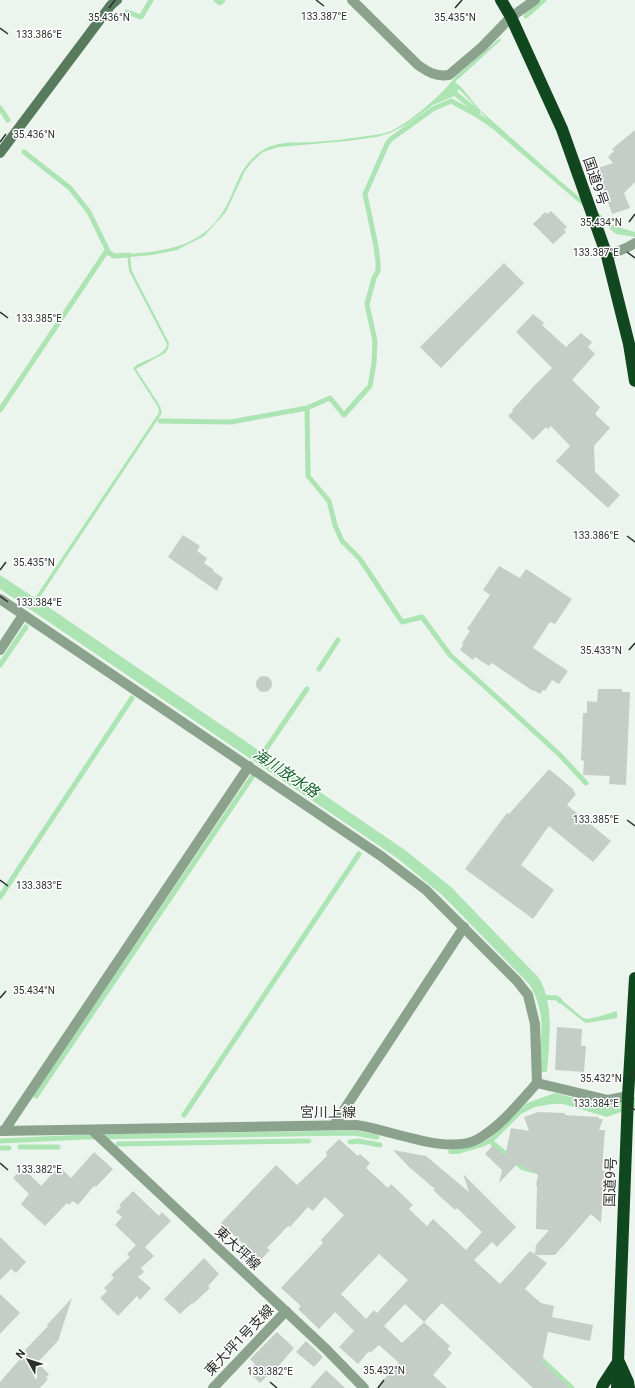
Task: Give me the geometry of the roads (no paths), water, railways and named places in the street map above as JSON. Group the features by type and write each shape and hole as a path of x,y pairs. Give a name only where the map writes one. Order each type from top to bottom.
{"highway":[{"name":"国道9号","path":"501,0 511,18 562,129 607,256 629,344 635,381"},
{"name":"国道9号","path":"617,1388 628,1096 632,1080 635,978"},
{"path":"602,1388 619,1361"},
{"path":"619,1361 629,1388"}],"street":[{"path":"0,153 111,5 117,0"},
{"path":"352,0 418,65 427,72 442,76 449,75 482,47 511,18 535,0"},
{"path":"607,256 628,248 635,242"},
{"path":"0,599 381,856 426,890 517,981 528,995 535,1024 537,1083 608,1100 628,1096"},
{"path":"0,650 23,615"},
{"path":"2,1131 249,766"},
{"path":"334,1125 464,927"},
{"name":"宮川上線","path":"2,1131 356,1125 372,1127 437,1144 458,1145 477,1140 501,1123 537,1083"},
{"name":"東大坪線","path":"92,1130 286,1311 364,1388"},
{"name":"東大坪1号支線","path":"213,1388 286,1311"}],"water":[{"name":"海川放水路","path":"500,38 501,40 455,82 481,111 560,181 614,226 635,232 635,237 616,234 487,124 489,121 459,89 454,96 433,105 406,125 390,133 377,137 347,141 279,147 263,152 245,171 226,212 204,236 177,250 152,255 130,257 132,271 169,343 168,349 165,353 136,369 160,406 162,413 38,600 405,850 451,887 539,978 544,989 549,1012 550,1036 547,1072 540,1072 538,1066 541,1014 535,995 529,984 442,895 397,858 0,589 0,575 35,598 158,414 158,407 133,368 162,352 167,344 129,271 127,254 145,253 176,247 203,234 214,224 224,211 240,175 248,164 257,154 269,147 287,143 313,142 376,135 388,132 398,127 426,107 450,84 455,77"},
{"path":"557,996 583,1018 587,1019 597,1017 617,1011 617,1018 587,1023 584,1022 555,999"},
{"path":"555,1093 609,1107 635,1097 635,1107 607,1117 563,1104 535,1107 521,1114 495,1140 485,1146 458,1154 449,1154 448,1150 476,1145 489,1139 527,1103"}],"waterway":[{"path":"127,12 141,17 151,0"},
{"path":"216,0 220,3 223,0"},
{"path":"526,16 544,0"},
{"path":"457,95 478,112"},
{"path":"160,421 231,422 307,408 330,398 344,415 370,386 374,363 375,341 367,304 374,278 378,271 378,262 365,194 387,144 391,139 433,109 451,101 477,115 493,126"},
{"path":"0,108 8,120"},
{"path":"24,152 70,188 89,212 109,253 114,256 129,255"},
{"path":"0,410 106,252"},
{"path":"307,408 308,476 329,501 335,525 342,541 360,559 402,622 422,617 450,655 559,754 586,783"},
{"path":"0,665 26,627"},
{"path":"319,669 338,640"},
{"name":"海川放水路","path":"266,749 307,689"},
{"path":"0,897 132,698"},
{"path":"36,1096 252,777"},
{"path":"184,1115 359,854"},
{"path":"542,997 557,998 560,1001"},
{"path":"0,1141 85,1137 354,1133 377,1137"},
{"path":"118,1144 309,1141"},
{"path":"350,1142 358,1141 380,1145"},
{"path":"490,1141 523,1168 536,1171"},
{"path":"20,1147 58,1147"},
{"path":"0,1148 9,1148"},
{"path":"538,1356 572,1388"}]}
